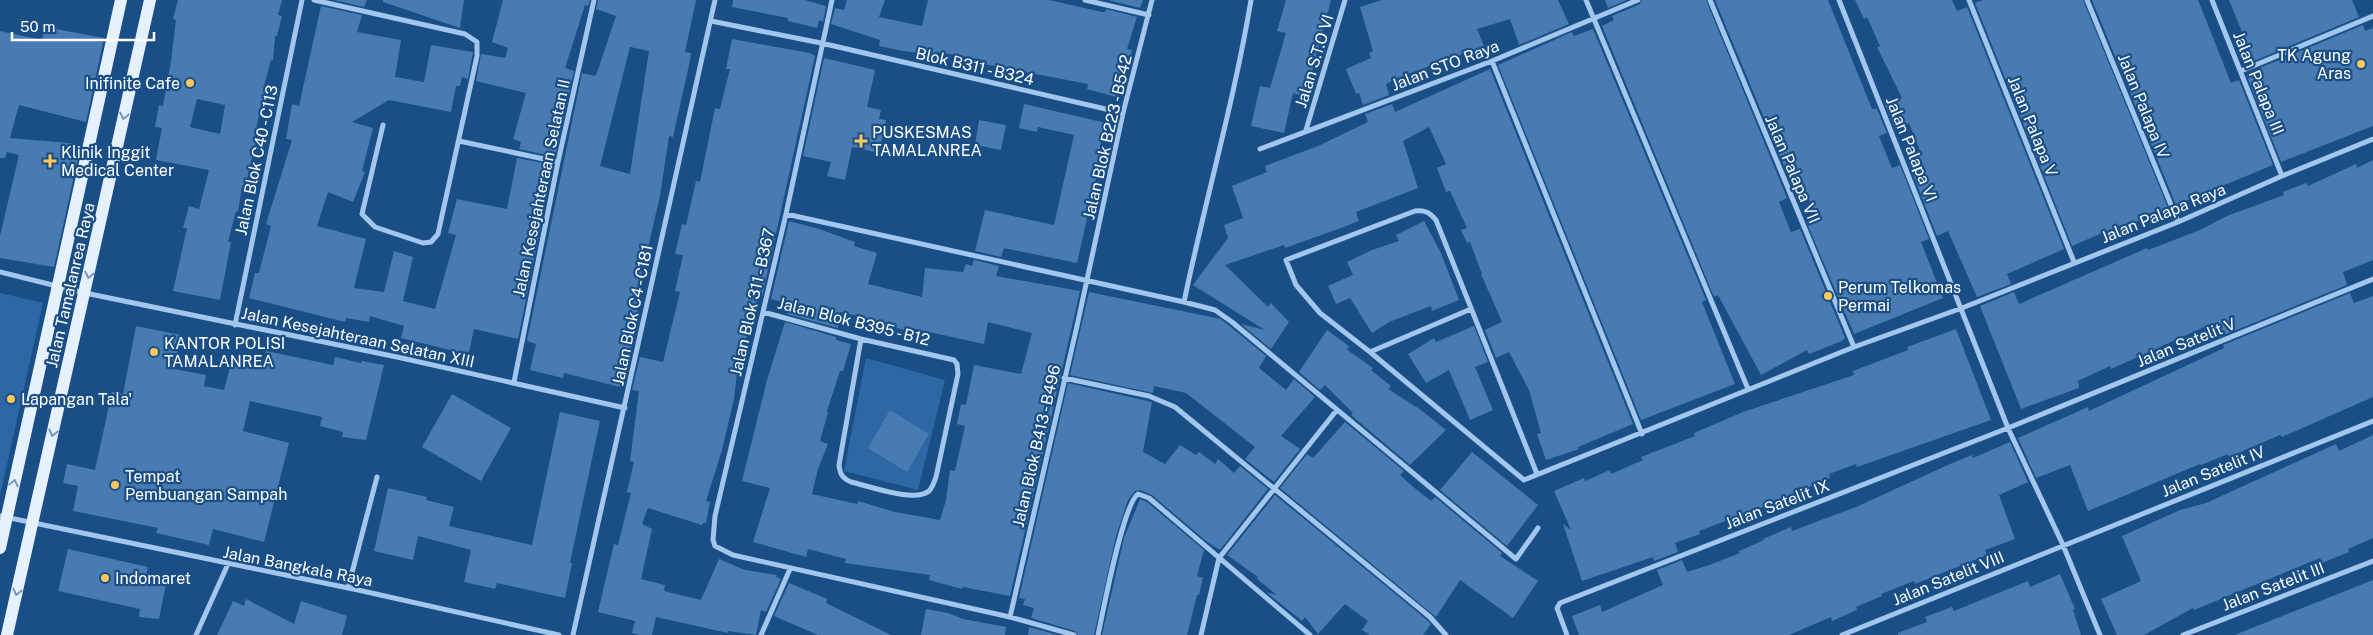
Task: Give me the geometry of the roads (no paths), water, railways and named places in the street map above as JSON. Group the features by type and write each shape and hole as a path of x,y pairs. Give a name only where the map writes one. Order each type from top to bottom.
{"main road":[{"name":"Jalan Tamalanrea Raya","path":"0,548 3,517 58,287 121,0"},
{"name":"Jalan Tamalanrea Raya","path":"8,635 150,0"}],"street":[{"name":"Jalan Blok C40 - C113","path":"235,325 302,0"},
{"path":"314,0 465,34 477,42 476,56 459,141 438,234 431,242 423,243 375,227 362,214 384,125"},
{"name":"Jalan Kesejahteraan Selatan II","path":"514,382 558,162 594,0"},
{"name":"Jalan Blok C4 - C181","path":"573,635 715,0"},
{"name":"Jalan Blok 311 - B367","path":"790,569 733,555 717,548 714,543 715,516 786,214 832,0"},
{"path":"1085,0 1149,15"},
{"name":"Jalan Blok B223 - B542","path":"1087,281 1123,113 1152,0"},
{"path":"1184,302 1225,134 1248,27 1251,0"},
{"name":"Jalan S.T.O VI","path":"1306,130 1345,0"},
{"path":"1586,0 1748,389"},
{"name":"Jalan STO Raya","path":"1260,149 1492,61 1638,0"},
{"name":"Jalan Palapa VII","path":"1710,0 1854,347"},
{"name":"Jalan Palapa VI","path":"1839,0 2008,428 2063,545 2100,635"},
{"name":"Jalan Palapa V","path":"1969,0 2074,262"},
{"name":"Jalan Palapa IV","path":"2087,0 2178,222"},
{"name":"Jalan Palapa III","path":"2212,0 2282,176"},
{"path":"2241,71 2373,16"},
{"name":"Blok B311 - B324","path":"711,21 822,43 1123,113"},
{"path":"1492,61 1642,434"},
{"name":"Jalan Palapa Raya","path":"1537,474 1642,434 1854,347 1962,308 2178,222 2282,176 2373,139"},
{"path":"459,141 558,162"},
{"path":"1424,210 1430,213 1436,220 1537,474 1524,480 1370,352 1320,313 1296,285 1286,260 1416,211 1424,210"},
{"path":"786,214 1208,308 1222,314 1336,411 1516,559 1538,528"},
{"name":"Jalan Kesejahteraan Selatan XIII","path":"0,272 85,293 514,382 624,408"},
{"name":"Jalan Satelit V","path":"2008,428 2373,279"},
{"name":"Jalan Blok B413 - B496","path":"1010,617 1087,281"},
{"path":"1370,352 1471,310"},
{"name":"Jalan Blok B395 - B12","path":"763,312 861,339 954,360 957,364 956,380 933,486 921,495 911,496 845,479 840,474 861,339"},
{"path":"1064,378 1149,396 1175,407 1430,617 1446,635"},
{"path":"1200,635 1219,558 1336,411"},
{"name":"Jalan Satelit IV","path":"2063,545 2373,421"},
{"name":"Jalan Satelit IX","path":"1567,635 1557,607 1560,603 2008,428"},
{"path":"348,588 377,476"},
{"path":"1098,635 1117,549 1134,496 1141,495 1149,498 1310,635"},
{"name":"Jalan Bangkala Raya","path":"3,517 348,588 533,632 559,635"},
{"name":"Jalan Satelit VIII","path":"1842,635 2063,545"},
{"name":"Jalan Satelit III","path":"2183,635 2373,560"},
{"path":"196,635 228,564"},
{"path":"761,635 790,569 1010,617 1074,635"}],"place":[{"name":"TK Agung Aras","path":"2361,64"},
{"name":"Inifinite Cafe","path":"190,83"},
{"name":"PUSKESMAS TAMALANREA","path":"861,141"},
{"name":"Klinik Inggit Medical Center","path":"50,161"},
{"name":"Perum Telkomas Permai","path":"1828,296"},
{"name":"KANTOR POLISI TAMALANREA","path":"154,352"},
{"name":"Lapangan Tala'","path":"11,399"},
{"name":"Tempat Pembuangan Sampah","path":"115,485"},
{"name":"Indomaret","path":"105,578"}]}
